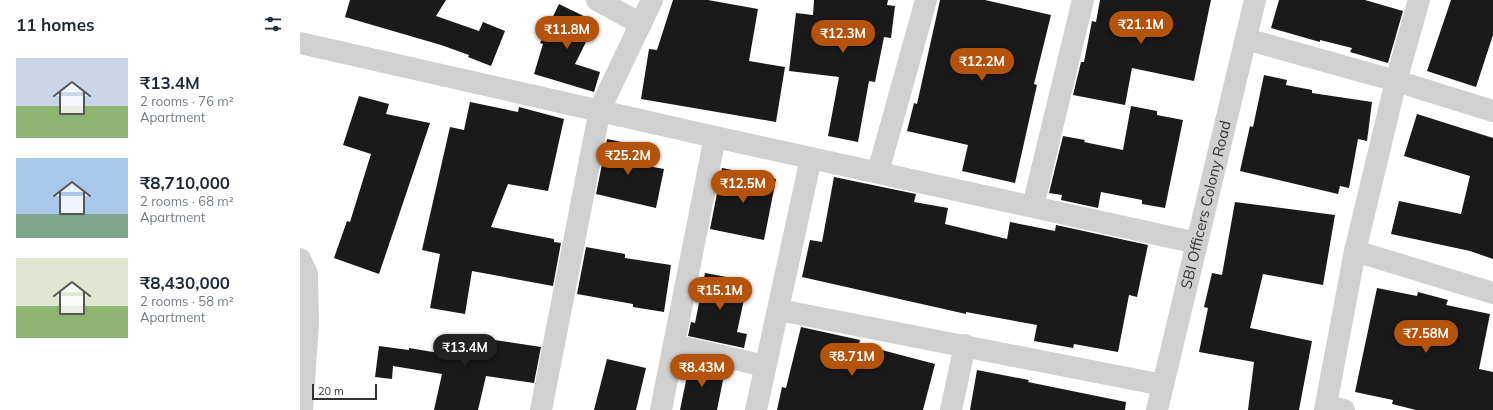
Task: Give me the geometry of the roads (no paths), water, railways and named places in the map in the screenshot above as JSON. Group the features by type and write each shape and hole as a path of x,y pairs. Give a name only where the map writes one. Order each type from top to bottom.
{"street":[{"path":"597,0 641,24"},
{"path":"541,410 600,109 652,0"},
{"path":"878,172 926,0"},
{"path":"1032,206 1083,0"},
{"name":"SBI Officers Colony Road","path":"1157,410 1255,0"},
{"path":"1332,408 1355,251 1396,81 1419,0"},
{"path":"1246,39 1396,81 1493,111"},
{"path":"300,43 600,109 715,137 1197,243"},
{"path":"661,410 715,137"},
{"path":"756,410 811,158"},
{"path":"1355,251 1493,293"},
{"path":"300,258 307,274 308,323 302,410"},
{"path":"779,310 965,345 1163,385"},
{"path":"674,345 766,366"},
{"path":"951,410 965,345"}]}
